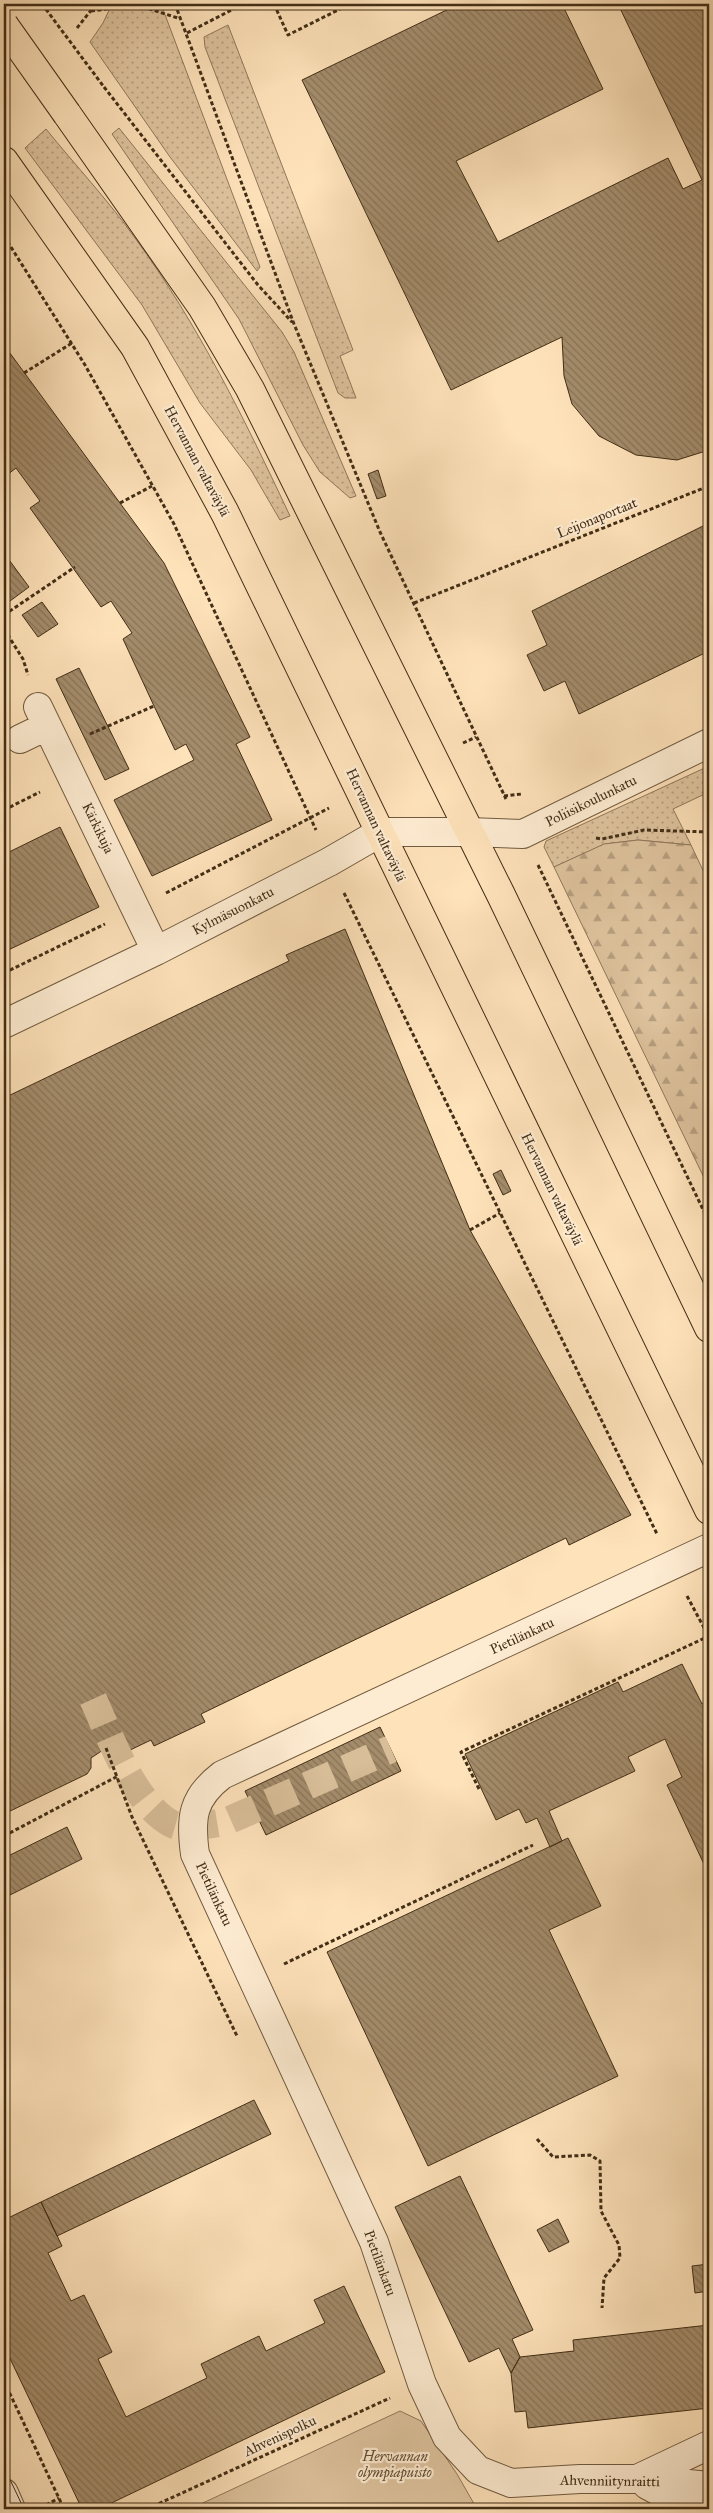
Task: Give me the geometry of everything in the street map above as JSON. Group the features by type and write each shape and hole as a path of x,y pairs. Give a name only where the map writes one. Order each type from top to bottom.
{"main road":[{"path":"4,25 202,307 250,389 332,552 468,832 501,895 709,1328"},
{"name":"Hervannan valtaväylä","path":"4,162 135,347 225,513 709,1510"}],"street":[{"path":"20,739 48,727"},
{"name":"Kärkikuja","path":"48,727 156,951"},
{"name":"Poliisikoulunkatu","path":"468,832 523,834 709,743"},
{"name":"Kylmäsuonkatu","path":"4,1024 156,951 329,862 381,832 468,832"},
{"name":"Pietilänkatu","path":"511,2484 478,2470 448,2437 422,2384 374,2242 195,1854 192,1817 206,1787 222,1774 438,1676 709,1548"},
{"path":"637,2480 709,2445"},
{"name":"Ahvenniitynraitti","path":"511,2484 580,2479 637,2480 709,2486"},
{"path":"637,2480 692,2509"},
{"path":"4,2494 11,2509"}],"path":[{"path":"42,4 104,88 258,285 294,324"},
{"path":"77,28 96,4"},
{"path":"175,4 294,324 380,532 507,802"},
{"path":"187,33 243,4"},
{"path":"274,4 288,35 350,4"},
{"path":"90,11 137,5 181,19"},
{"path":"4,236 72,343 174,524 295,782 329,862 671,1565 709,1637 460,1752 479,1789"},
{"path":"24,373 72,343"},
{"path":"120,503 152,486"},
{"name":"Leijonaportaat","path":"414,603 709,486"},
{"path":"4,615 75,567"},
{"path":"4,629 23,659 48,727 154,706"},
{"path":"546,823 575,834 602,839 644,830 709,832"},
{"path":"535,860 709,1222"},
{"path":"470,1230 500,1213"},
{"path":"106,1748 132,1817 240,2041"},
{"path":"4,1836 118,1776"},
{"path":"218,1996 532,1845"},
{"path":"537,2139 553,2157 590,2155 600,2161 601,2211 618,2245 620,2258 604,2278 602,2308"},
{"path":"4,2382 64,2509"},
{"name":"Ahvenispolku","path":"147,2509 422,2384"}],"green space":[{"path":"112,4 161,4 260,267 257,271 170,157 90,42 103,23"},
{"path":"228,25 353,350 340,356 356,398 345,398 338,393 205,47 204,37"},
{"path":"119,128 282,332 294,352 356,496 350,498 320,472 303,445 239,319 112,134"},
{"path":"46,129 125,224 179,304 200,338 238,409 290,516 280,520 251,470 200,403 142,305 25,148"},
{"path":"709,766 709,792 673,809 691,845 638,840 605,844 554,867 544,847 546,841"},
{"path":"638,840 691,845 709,883 709,1188 554,867 604,844"},
{"name":"Hervannan olympiapuisto","path":"400,2411 421,2421 457,2474 477,2509 190,2509"}],"building":[{"path":"459,4 562,4 603,89 456,161 498,242 668,158 683,189 702,180 618,4 709,4 709,450 677,460 636,455 599,436 572,404 564,376 562,337 451,390 302,80"},
{"path":"4,345 164,563 250,737 236,744 272,820 152,876 114,800 194,760 186,744 175,750 123,639 132,633 111,601 101,607 30,508 40,501 16,468 7,475 4,471"},
{"path":"378,470 386,496 377,499 368,474"},
{"path":"709,523 709,651 579,714 565,681 544,691 527,655 547,645 532,611"},
{"path":"4,553 29,587 10,601 4,593"},
{"path":"42,602 58,624 38,637 22,615"},
{"path":"79,668 129,769 105,780 56,679"},
{"path":"60,827 99,907 4,952 4,845 7,853"},
{"path":"345,929 470,1230 631,1515 569,1545 566,1538 201,1714 205,1722 154,1746 151,1740 126,1752 121,1743 106,1748 91,1758 91,1768 87,1774 4,1814 4,1098 289,961 286,955"},
{"path":"501,1170 511,1191 503,1195 493,1174"},
{"path":"682,1664 702,1704 709,1701 709,1875 667,1785 682,1777 665,1739 628,1757 635,1771 549,1811 562,1841 550,1847 537,1818 526,1823 519,1809 496,1820 465,1754 618,1682 623,1692"},
{"path":"380,1727 401,1771 266,1835 245,1791"},
{"path":"67,1827 82,1859 4,1898 4,1858"},
{"path":"568,1838 601,1906 549,1930 618,2076 428,2166 327,1952"},
{"path":"254,2100 271,2134 57,2236 41,2202"},
{"path":"460,2176 533,2330 512,2339 520,2357 511,2373 499,2348 469,2362 395,2207"},
{"path":"41,2202 62,2246 48,2253 71,2301 84,2295 112,2352 98,2359 126,2417 207,2378 201,2364 259,2336 266,2351 325,2323 314,2300 344,2286 385,2372 99,2509 82,2509 4,2346 4,2220"},
{"path":"558,2219 569,2242 549,2252 537,2230"},
{"path":"709,2264 709,2291 695,2293 692,2266"},
{"path":"709,2325 709,2408 528,2428 526,2411 515,2412 511,2373 520,2357 574,2351 573,2340"}],"tunnel":[{"path":"93,1699 135,1786 158,1814 177,1826 198,1826 225,1822 391,1749"}],"tram line":[{"path":"4,2467 24,2509"}]}
